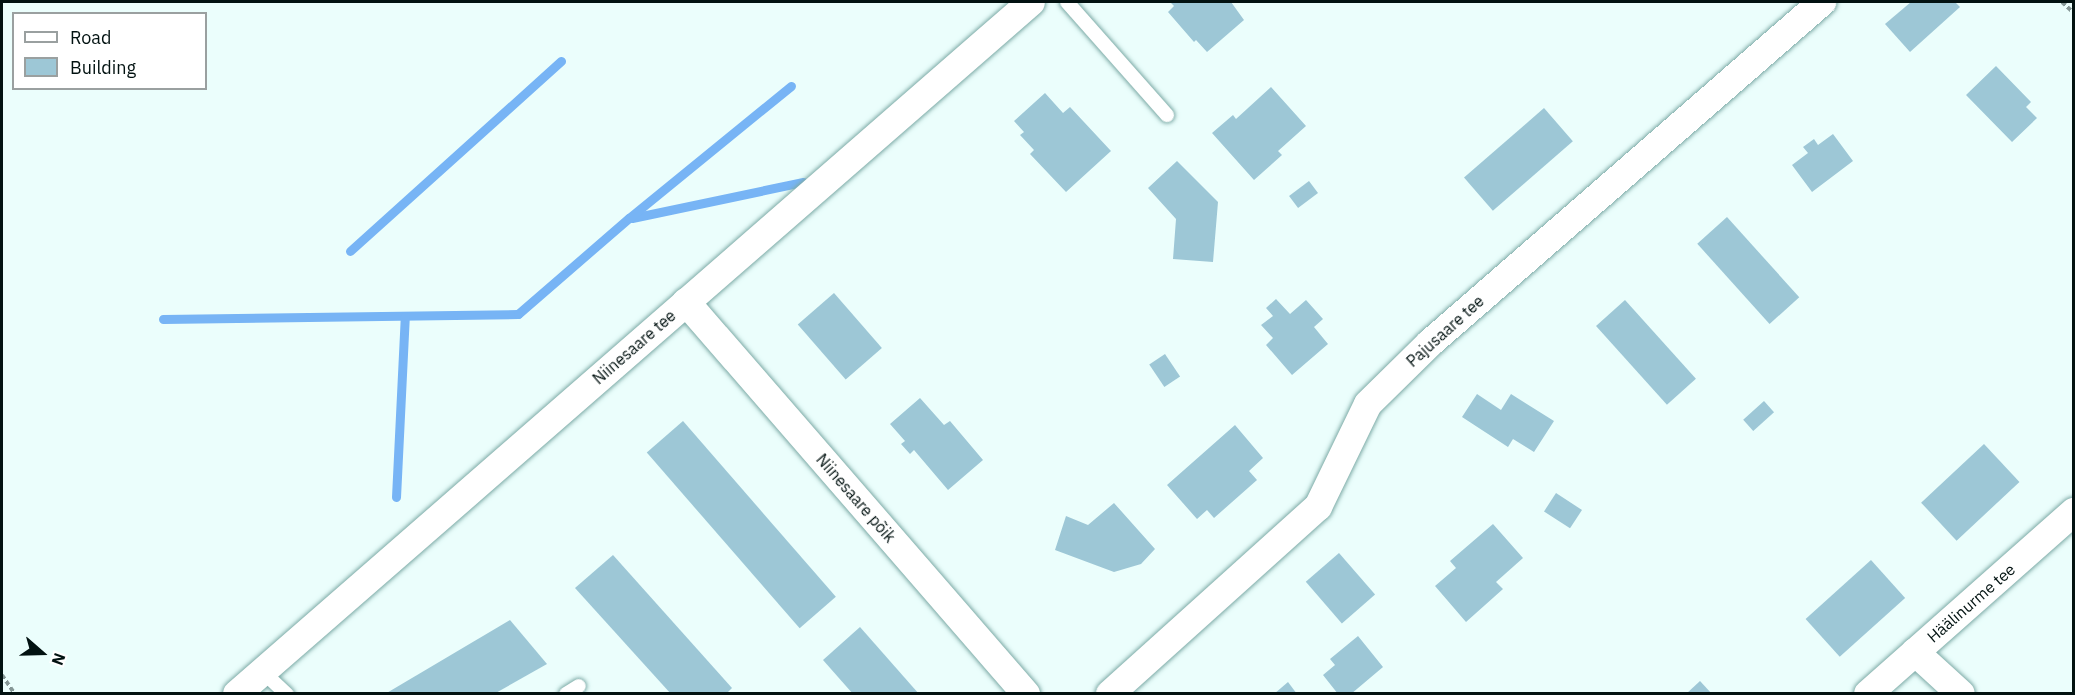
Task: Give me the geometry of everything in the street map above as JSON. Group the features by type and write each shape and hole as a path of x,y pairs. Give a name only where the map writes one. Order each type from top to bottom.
{"street":[{"name":"Niinesaare tee","path":"237,693 1031,2"},
{"name":"Pajusaare tee","path":"1110,693 1318,507 1368,404 1430,343 1822,2"},
{"name":"Niinesaare põik","path":"686,302 1026,693"},
{"name":"Häälinurme tee","path":"1868,693 2073,512"},
{"path":"1915,652 1961,693"}],"lane":[{"path":"1067,2 1167,115"},
{"path":"263,672 287,693"},
{"path":"566,693 579,686"}],"path":[{"path":"2062,2 2073,13"},
{"path":"2068,7 2073,2"},
{"path":"2,675 15,693"}],"building":[{"path":"1170,2 1231,2 1244,20 1207,52 1196,40 1194,42 1168,12 1174,6"},
{"path":"1911,2 1955,2 1960,7 1910,52 1885,24"},
{"path":"1996,66 2031,102 2026,107 2037,118 2012,142 1966,95"},
{"path":"1271,87 1306,126 1278,151 1282,155 1254,180 1212,133 1233,115 1236,119"},
{"path":"1045,93 1063,113 1070,107 1111,151 1066,192 1030,154 1034,150 1020,135 1024,132 1014,121"},
{"path":"1544,108 1573,141 1493,211 1464,178"},
{"path":"1833,134 1853,161 1812,192 1792,165 1808,153 1803,147 1814,139 1818,145"},
{"path":"1177,161 1218,202 1213,262 1173,259 1176,219 1148,188"},
{"path":"1309,181 1318,193 1298,208 1289,196"},
{"path":"1727,217 1799,297 1770,324 1697,244"},
{"path":"834,293 882,348 846,380 798,324"},
{"path":"1276,299 1290,314 1306,300 1323,319 1314,327 1328,344 1292,375 1266,345 1273,338 1261,325 1273,316 1266,308"},
{"path":"1625,300 1696,379 1667,405 1596,326"},
{"path":"1165,354 1180,376 1164,387 1149,365"},
{"path":"1477,394 1501,410 1511,394 1554,421 1534,452 1513,439 1508,447 1462,417"},
{"path":"920,398 944,425 950,421 983,460 948,490 914,450 910,454 901,444 905,441 890,424"},
{"path":"1764,401 1774,412 1753,431 1743,420"},
{"path":"683,421 836,597 800,628 647,452"},
{"path":"1235,425 1263,458 1249,471 1257,480 1214,518 1207,510 1197,519 1167,485"},
{"path":"1984,444 2019,482 1957,541 1921,503"},
{"path":"1556,493 1582,510 1570,528 1544,511"},
{"path":"1114,503 1155,549 1141,564 1114,572 1055,550 1066,516 1088,525"},
{"path":"1493,524 1523,558 1496,582 1503,589 1466,622 1435,586 1456,568 1450,561"},
{"path":"1339,553 1375,595 1342,623 1306,582"},
{"path":"613,555 732,688 726,694 671,694 575,588"},
{"path":"1871,560 1905,598 1840,657 1806,619"},
{"path":"510,620 547,664 494,694 385,694"},
{"path":"860,627 919,694 853,694 823,660"},
{"path":"1358,636 1383,667 1351,694 1338,694 1323,675 1335,665 1330,659"},
{"path":"1700,681 1712,694 1686,694"},
{"path":"1288,682 1297,694 1274,694"}],"waterway":[{"path":"350,251 561,61"},
{"path":"163,319 518,314 629,218 791,86"},
{"path":"632,218 803,182"},
{"path":"396,497 405,316"}]}
